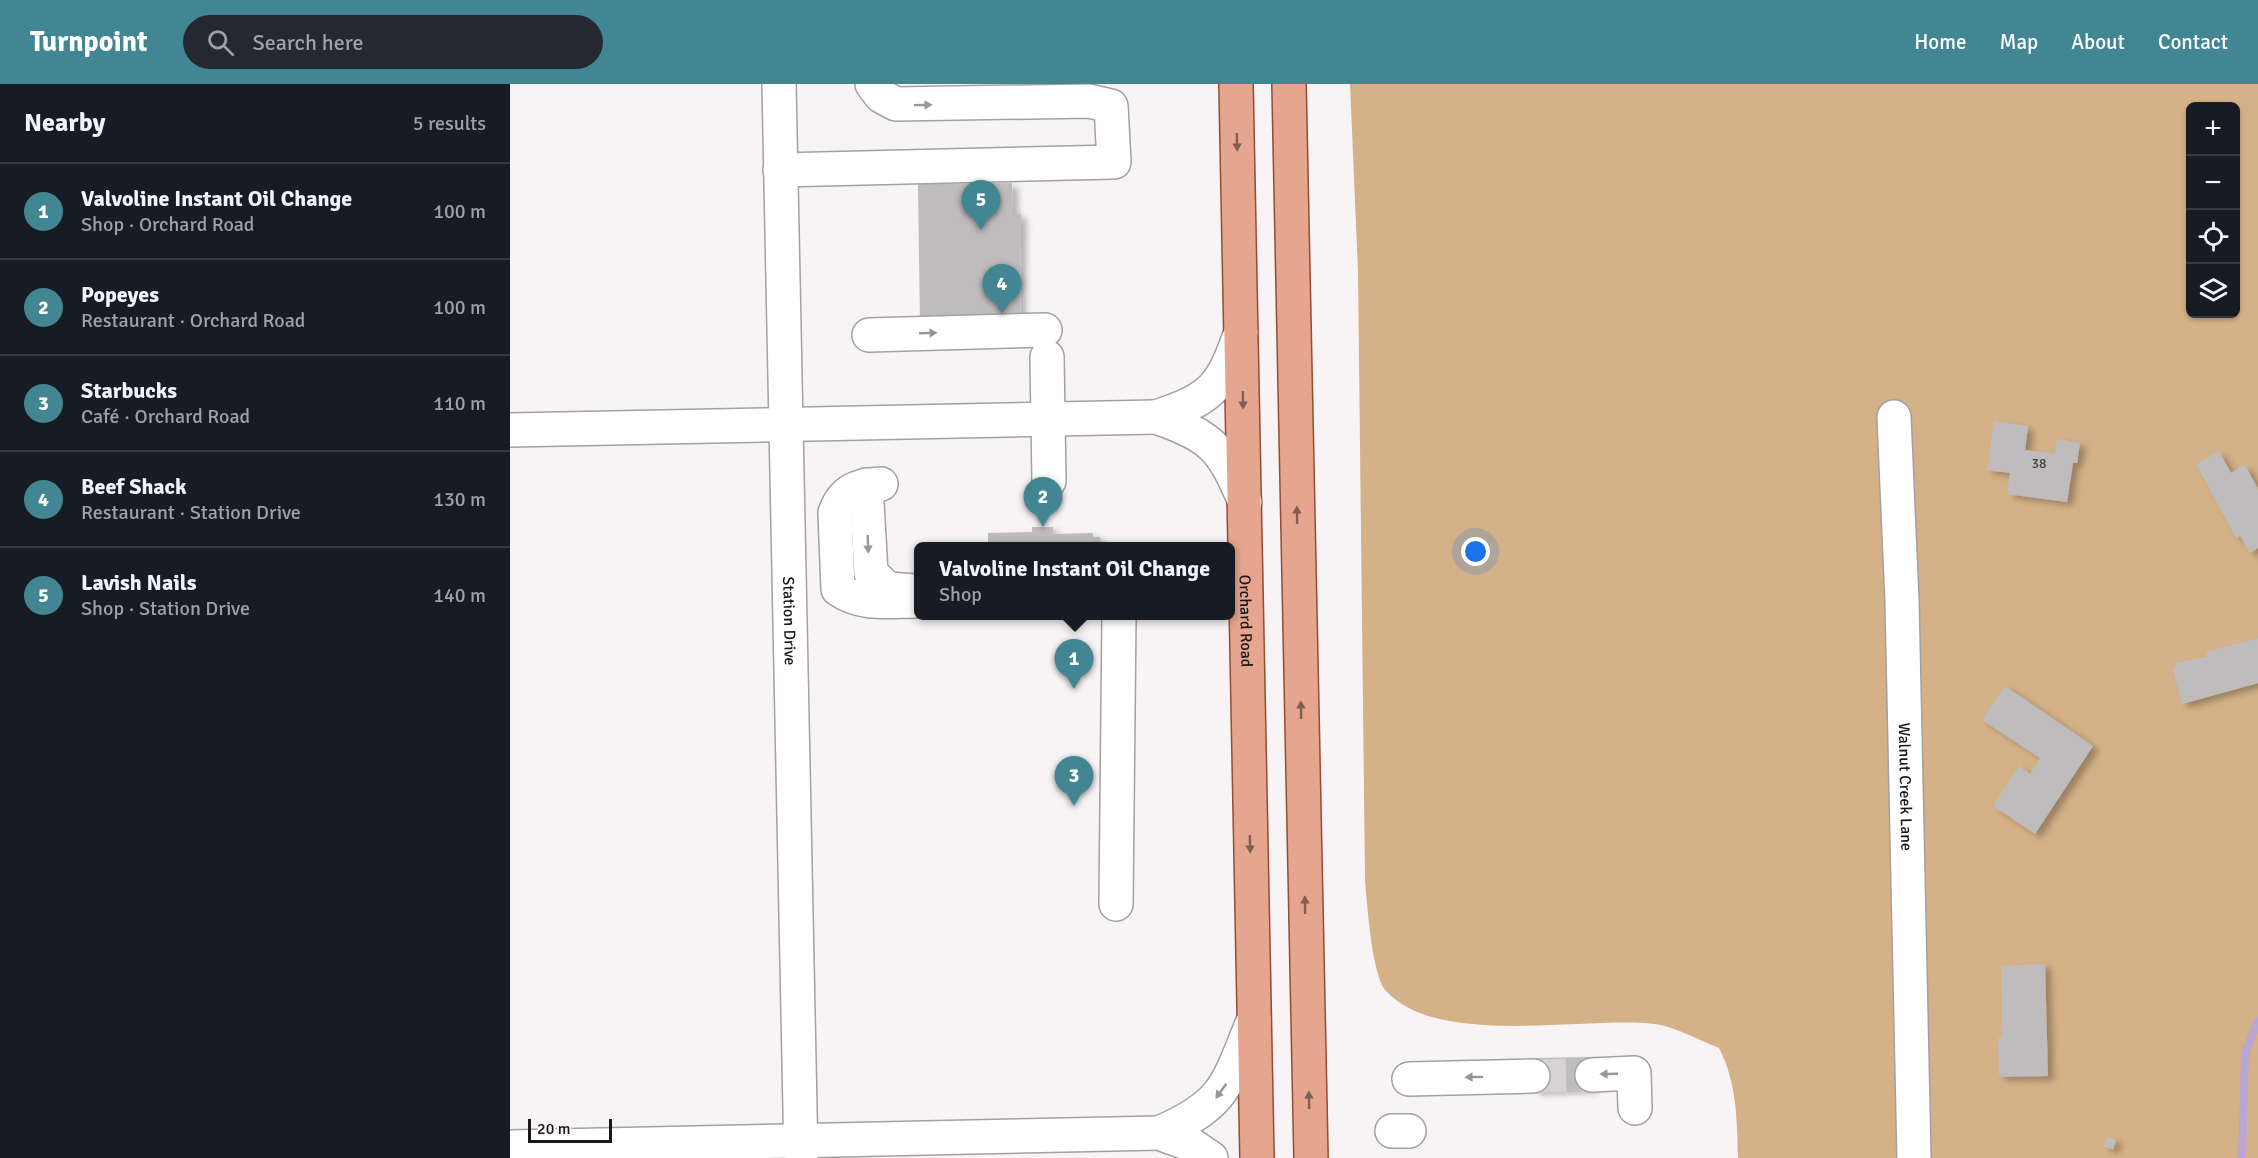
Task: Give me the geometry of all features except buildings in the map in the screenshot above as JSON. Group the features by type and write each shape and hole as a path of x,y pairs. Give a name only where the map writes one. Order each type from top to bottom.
{"main road":[{"name":"Orchard Road","path":"1236,84 1257,1158"},
{"path":"1289,84 1311,1158"}],"street":[{"name":"Station Drive","path":"779,84 784,425 801,1150"},
{"path":"780,170 1114,162 1111,106 1089,101 896,104 881,96 872,84"},
{"path":"510,430 1156,417 1189,406 1212,391 1227,371 1242,330"},
{"path":"870,335 1046,343 1049,481"},
{"path":"1156,417 1189,429 1213,444 1228,462 1245,502"},
{"name":"Walnut Creek Lane","path":"1894,417 1902,600 1914,1158"},
{"path":"914,591 888,589 870,573 874,485 846,493 835,513 838,589 849,597 866,602 914,601"},
{"path":"1116,904 1119,620"},
{"path":"510,1147 801,1150 1159,1133 1191,1120 1212,1104 1227,1083 1254,1019"},
{"path":"1592,1075 1634,1073 1635,1108"},
{"path":"1409,1079 1533,1076"},
{"path":"1159,1133 1192,1145 1211,1158"}],"shaded area":[{"path":"1350,84 2258,84 2258,1158 1738,1158 1733,1088 1719,1048 1679,1031 1655,1024 1514,1026 1476,1024 1440,1019 1410,1008 1386,991 1381,983 1374,955 1365,880 1358,271"}],"waterway":[{"path":"2242,1158 2245,1053 2258,1021"}],"tunnel":[{"path":"1533,1076 1592,1075"}],"place":[{"name":"Lavish Nails","path":"981,230"},
{"name":"Beef Shack","path":"1002,314"},
{"name":"Popeyes","path":"1043,527"},
{"name":"Valvoline Instant Oil Change","path":"1074,689"},
{"name":"Starbucks","path":"1074,806"}]}
